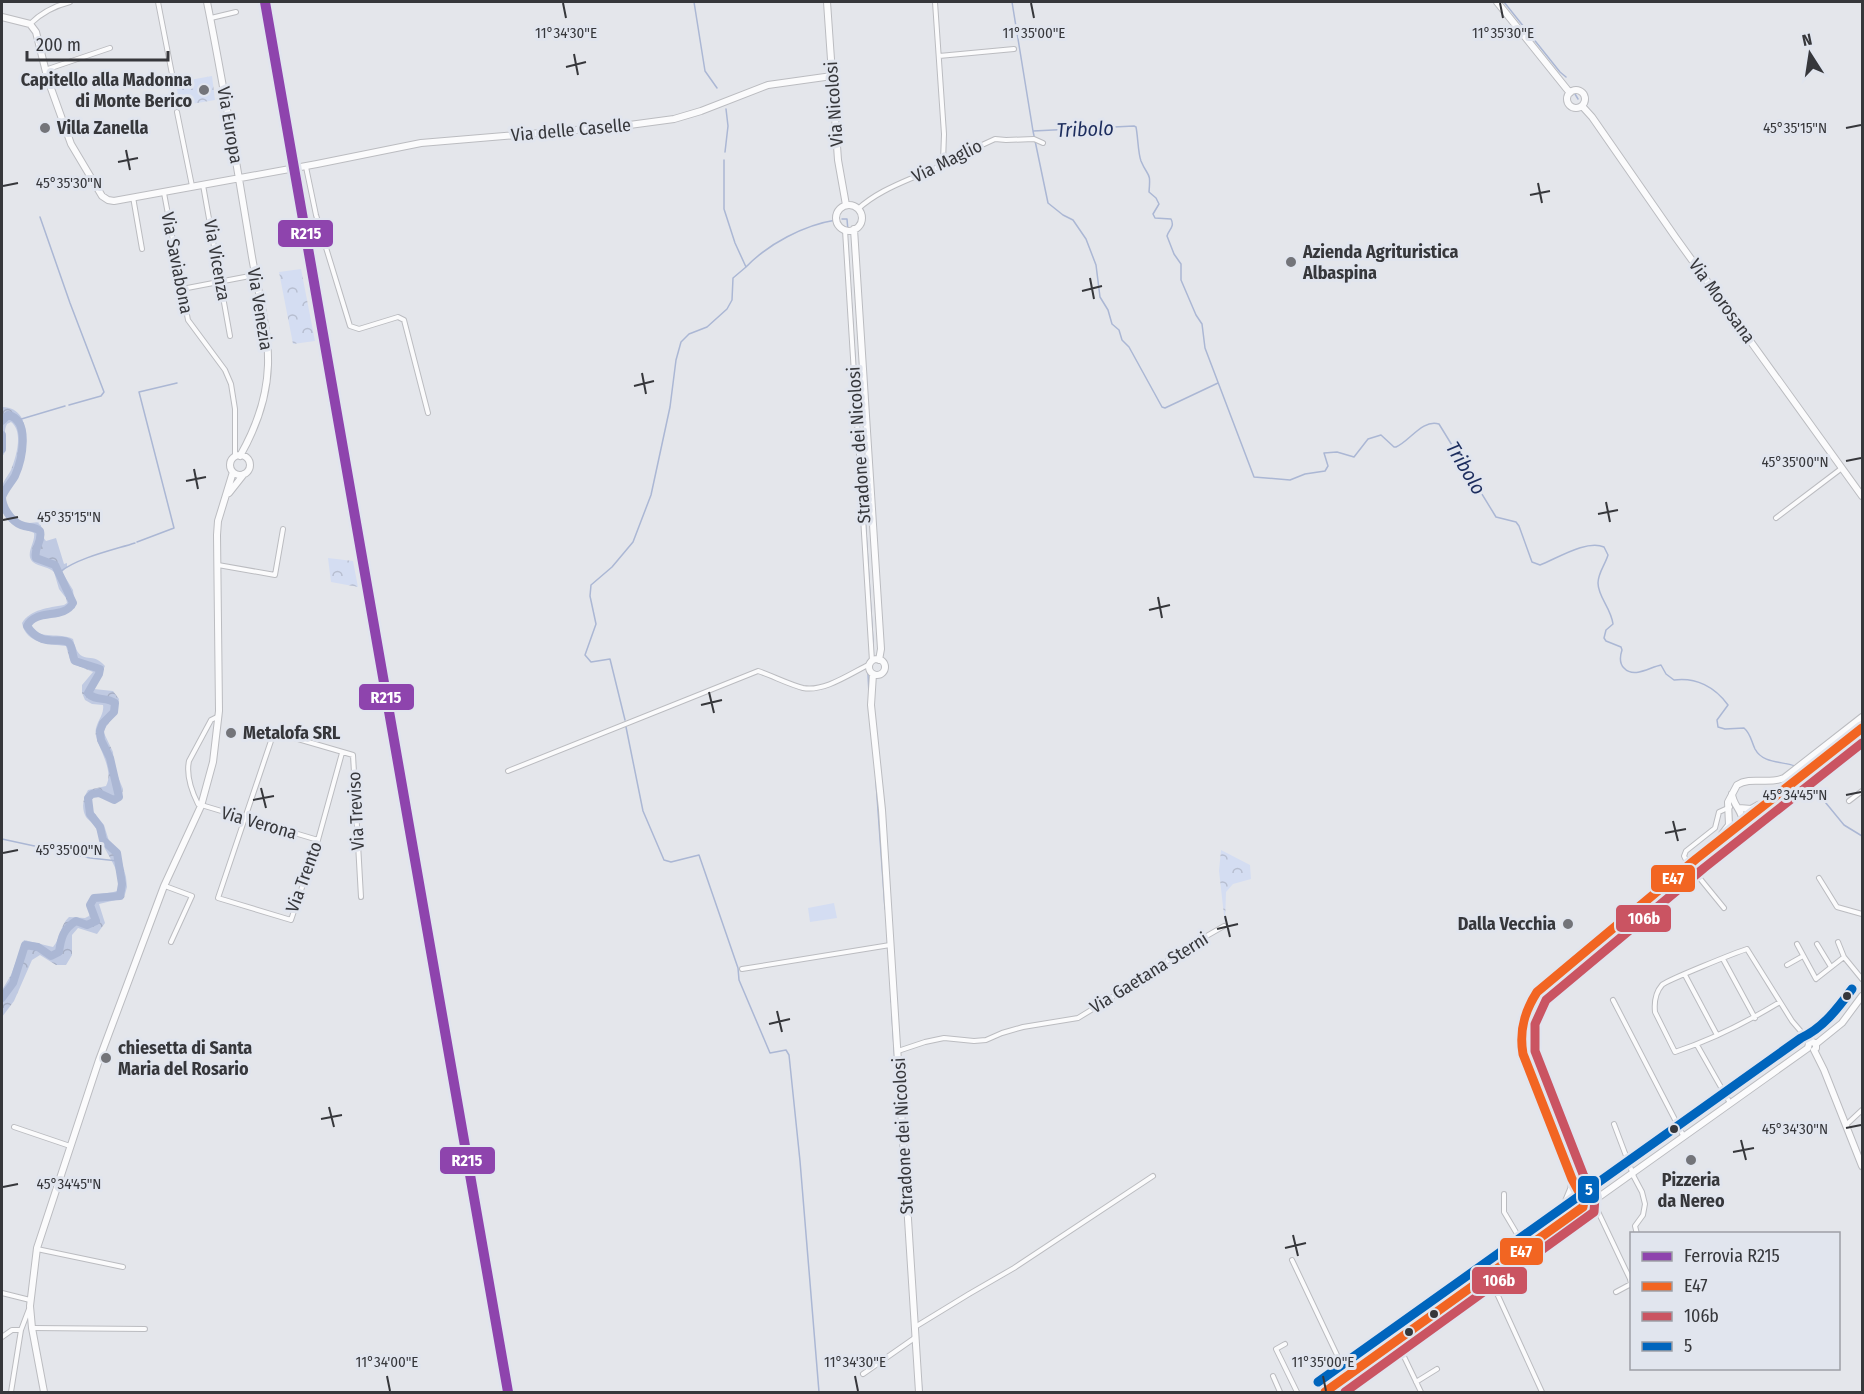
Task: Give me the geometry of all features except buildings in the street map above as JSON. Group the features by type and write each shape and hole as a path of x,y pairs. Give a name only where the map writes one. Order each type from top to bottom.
{"main road":[{"path":"1695,864 1802,773 1863,728"},
{"path":"1325,1392 1579,1210 1584,1203 1524,1060 1521,1037 1524,1017 1530,1002 1543,986 1785,792 1830,753"},
{"path":"1561,1223 1572,1179"},
{"path":"1569,1196 1574,1194 1581,1197"},
{"path":"1567,1205 1571,1210 1579,1210"}],"street":[{"path":"2,16 30,24 55,6 70,2"},
{"path":"158,2 172,74"},
{"name":"Via Europa","path":"207,2 240,179"},
{"name":"Via Nicolosi","path":"827,2 838,160 846,205"},
{"path":"935,2 944,134 943,163"},
{"name":"Via Morosana","path":"1497,2 1570,93"},
{"path":"211,18 236,12"},
{"name":"Via Saviabona","path":"30,24 36,32 45,70 71,144 102,196 114,201 164,192 188,320 225,370 231,384 235,409 237,457 231,465 233,472 225,499"},
{"path":"45,70 110,48"},
{"path":"939,56 1014,49"},
{"name":"Via delle Caselle","path":"164,192 440,140 622,126 674,119 768,85 832,76"},
{"name":"Via Morosana","path":"1570,93 1577,90 1583,93 1585,100 1582,106"},
{"name":"Via Morosana","path":"1570,93 1568,100 1570,105 1582,106"},
{"name":"Via Morosana","path":"1582,106 1863,496"},
{"path":"177,112 192,187"},
{"name":"Via Maglio","path":"858,209 871,198 995,139 1034,139 1043,142"},
{"path":"306,166 316,215 350,327 359,329 398,317 404,320 428,413"},
{"name":"Via Venezia","path":"240,179 268,364 265,390 251,437 249,461"},
{"name":"Via Vicenza","path":"203,185 230,336"},
{"path":"134,197 142,249"},
{"path":"846,205 855,206 858,209"},
{"name":"Stradone dei Nicolosi","path":"846,205 839,209 836,216 838,224 845,230 874,662"},
{"name":"Stradone dei Nicolosi","path":"858,209 861,220 854,229 881,649 869,669 873,674 871,705 882,810 919,1392"},
{"path":"845,230 854,229"},
{"path":"182,289 255,275"},
{"name":"Via Venezia","path":"237,457 251,437"},
{"path":"11,1392 21,1330 30,1303 37,1248 99,1060 164,886 201,806 213,762 219,716 217,528 225,499 249,470 249,461 245,457 237,457"},
{"path":"1776,518 1842,468"},
{"path":"233,472 244,474"},
{"path":"217,565 275,575 283,529"},
{"path":"508,771 758,670 790,684 816,688 874,662"},
{"name":"Stradone dei Nicolosi","path":"873,674 881,674 884,670 883,663 874,662"},
{"path":"201,806 194,796 187,768 195,747 211,720 219,716"},
{"path":"1724,908 1695,864 1727,830 1730,815 1728,807 1737,784 1746,780 1773,782 1784,778 1863,717"},
{"name":"Via Treviso","path":"246,819 274,732 353,755 361,897"},
{"name":"Via Trento","path":"246,819 218,898 291,920 318,840 342,753"},
{"path":"1687,862 1684,855 1686,851 1715,828 1718,812 1728,807 1747,810 1754,808 1802,773"},
{"path":"1850,801 1863,791"},
{"path":"1730,815 1743,821 1749,819 1776,796 1785,792"},
{"path":"1732,793 1743,821"},
{"name":"Via Verona","path":"201,806 318,840"},
{"path":"1819,878 1837,907 1863,914"},
{"path":"164,886 192,896 171,942"},
{"name":"Via Gaetana Sterni","path":"898,1051 925,1041 944,1038 986,1040 1023,1027 1078,1018 1142,980 1184,949 1224,926"},
{"path":"1838,942 1844,957 1863,979"},
{"path":"1797,944 1816,979 1844,957"},
{"path":"1817,944 1831,967"},
{"path":"741,969 891,945"},
{"path":"1780,1002 1755,1018 1675,1052 1655,1012 1655,998 1665,983 1746,949 1749,950 1780,1002 1812,1046 1863,1166"},
{"path":"1787,965 1803,956"},
{"path":"1723,959 1755,1018"},
{"path":"1685,975 1717,1035"},
{"path":"1579,1210 1812,1046 1842,1023 1863,996"},
{"path":"1613,1000 1684,1137"},
{"path":"1696,1045 1731,1104"},
{"path":"1846,1126 1863,1110"},
{"path":"1614,1124 1645,1204 1643,1215 1635,1226 1637,1232"},
{"path":"14,1127 71,1147"},
{"path":"915,1327 1014,1268 1153,1176"},
{"path":"1504,1194 1504,1212 1526,1250"},
{"path":"1581,1197 1594,1200"},
{"path":"1594,1200 1630,1279"},
{"path":"37,1248 123,1267"},
{"path":"1292,1260 1348,1377"},
{"path":"1489,1276 1542,1392"},
{"path":"1616,1292 1630,1285"},
{"path":"2,1293 30,1303"},
{"path":"30,1303 32,1328 44,1392"},
{"path":"32,1328 146,1329"},
{"path":"2,1337 12,1330 21,1330"},
{"path":"862,1374 916,1337"},
{"path":"1396,1342 1421,1392"},
{"path":"1285,1344 1276,1349 1297,1392"},
{"path":"1416,1382 1437,1369"},
{"path":"1273,1376 1280,1392"}],"green space":[{"path":"212,76 215,100 180,106 175,79 178,82"},
{"path":"301,269 315,341 293,344 279,272"},
{"path":"2,407 13,409 20,415 24,423 25,434 25,445 18,476 4,500 21,521 39,522 46,541 56,538 64,564 67,563 67,567 62,572 73,590 75,608 33,619 29,627 45,635 73,639 79,653 100,661 105,666 94,689 113,691 119,699 116,713 103,731 113,752 114,767 123,789 122,797 114,803 98,796 91,798 92,810 104,825 109,841 119,852 127,887 124,898 99,904 105,923 97,934 78,928 72,935 72,955 66,965 56,965 40,955 32,960 14,1001 2,1017 2,990 11,975 24,940 53,947 69,917 89,916 91,912 88,903 91,896 119,890 119,884 116,871 96,828 86,817 83,807 88,790 106,786 108,780 106,761 96,736 103,705 92,704 85,700 82,693 82,685 93,672 71,663 66,646 33,639 24,630 22,623 35,612 67,603 59,589 54,572 36,564 30,558 34,533 12,523 2,510 2,487 13,465 18,438 15,426 11,422 7,424 5,428 6,448 2,457"},
{"path":"328,558 353,561 358,587 331,582"},
{"path":"1221,850 1250,865 1251,879 1233,884 1226,892 1225,924 1219,871"},
{"path":"834,903 837,918 810,922 808,908"}],"waterway":[{"path":"694,2 705,71 717,88"},
{"name":"Tribolo","path":"1012,2 1033,131 1136,127 1140,158 1149,177 1149,192 1159,204 1153,214 1155,218 1171,219 1172,226 1167,236 1181,264 1181,280 1202,324 1205,348 1254,477 1290,480 1305,474 1325,471 1328,466 1324,453 1337,452 1354,457 1368,439 1381,435 1396,447 1422,427 1433,423 1439,424 1496,517 1516,522 1519,526 1532,562 1540,565 1580,548 1597,545 1604,547 1608,555 1598,583 1613,624 1606,630 1604,638 1621,647 1620,657 1624,668 1637,672 1661,665 1666,674 1674,680 1690,680 1711,688 1728,705 1717,720 1718,727 1744,728 1750,735 1758,754 1773,761 1795,766"},
{"path":"1504,2 1566,77"},
{"path":"1575,94 1578,99"},
{"path":"725,152 728,126 726,109"},
{"path":"1033,131 1048,203 1073,220 1086,239 1096,265 1100,297 1108,310 1112,324 1119,330 1122,340 1129,347 1162,407 1165,408 1218,383"},
{"path":"724,160 724,209 746,267 787,237 812,226 836,220"},
{"path":"40,217 104,392 101,396 69,405"},
{"path":"842,219 847,219 848,231"},
{"path":"848,251 873,642"},
{"path":"625,720 610,659 591,662 585,655 596,624 590,596 591,585 612,567 633,542 651,495 681,342 689,334 707,327 727,309 732,300 733,278 746,267"},
{"path":"137,542 174,528 139,392 177,383"},
{"path":"18,420 65,406"},
{"path":"2,421 8,415 15,418 20,424 23,441 18,469 2,497 4,505 17,523 40,531 36,558 55,565 73,603 63,611 37,617 27,626 33,633 45,640 66,641 71,647 75,661 100,669 88,693 115,703 114,712 103,723 100,731 101,740 110,758 119,797 114,800 99,793 92,794 88,798 90,814 100,827 103,840 117,853 122,884 120,896 94,898 90,905 96,921 87,925 76,921 68,927 63,934 59,952 51,956 38,947 25,945 13,983 2,998"},
{"path":"2,435 2,449"},
{"path":"60,572 85,559 135,543"},
{"path":"868,674 869,694"},
{"path":"626,727 643,811 664,860 671,862 699,855 738,968 739,980 770,1053 786,1050 789,1055 819,1392"},
{"name":"Tribolo","path":"1807,780 1844,825 1862,836"},
{"path":"876,782 885,909"},
{"path":"2,839 90,858 118,861"},
{"path":"891,992 891,1002"},
{"path":"892,1016 913,1333"},
{"path":"921,1381 922,1392"}],"rail line":[{"name":"R215","path":"265,2 508,1392"}],"transit line":[{"name":"E47","path":"1325,1392 1583,1207 1584,1201 1572,1179 1523,1054 1524,1022 1537,992 1696,859 1862,728"},
{"name":"106b","path":"1345,1392 1594,1212 1595,1197 1583,1174 1535,1051 1535,1024 1546,1000 1704,868 1862,743"},
{"name":"5","path":"1318,1382 1816,1029 1836,1010 1852,989"}],"place":[{"name":"Capitello alla Madonna di Monte Berico","path":"204,90"},
{"name":"Villa Zanella","path":"45,128"},
{"name":"Azienda Agrituristica Albaspina","path":"1291,262"},
{"name":"Metalofa SRL","path":"231,733"},
{"name":"Dalla Vecchia","path":"1568,924"},
{"name":"chiesetta di Santa Maria del Rosario","path":"106,1058"},
{"name":"Pizzeria da Nereo","path":"1691,1160"}]}
